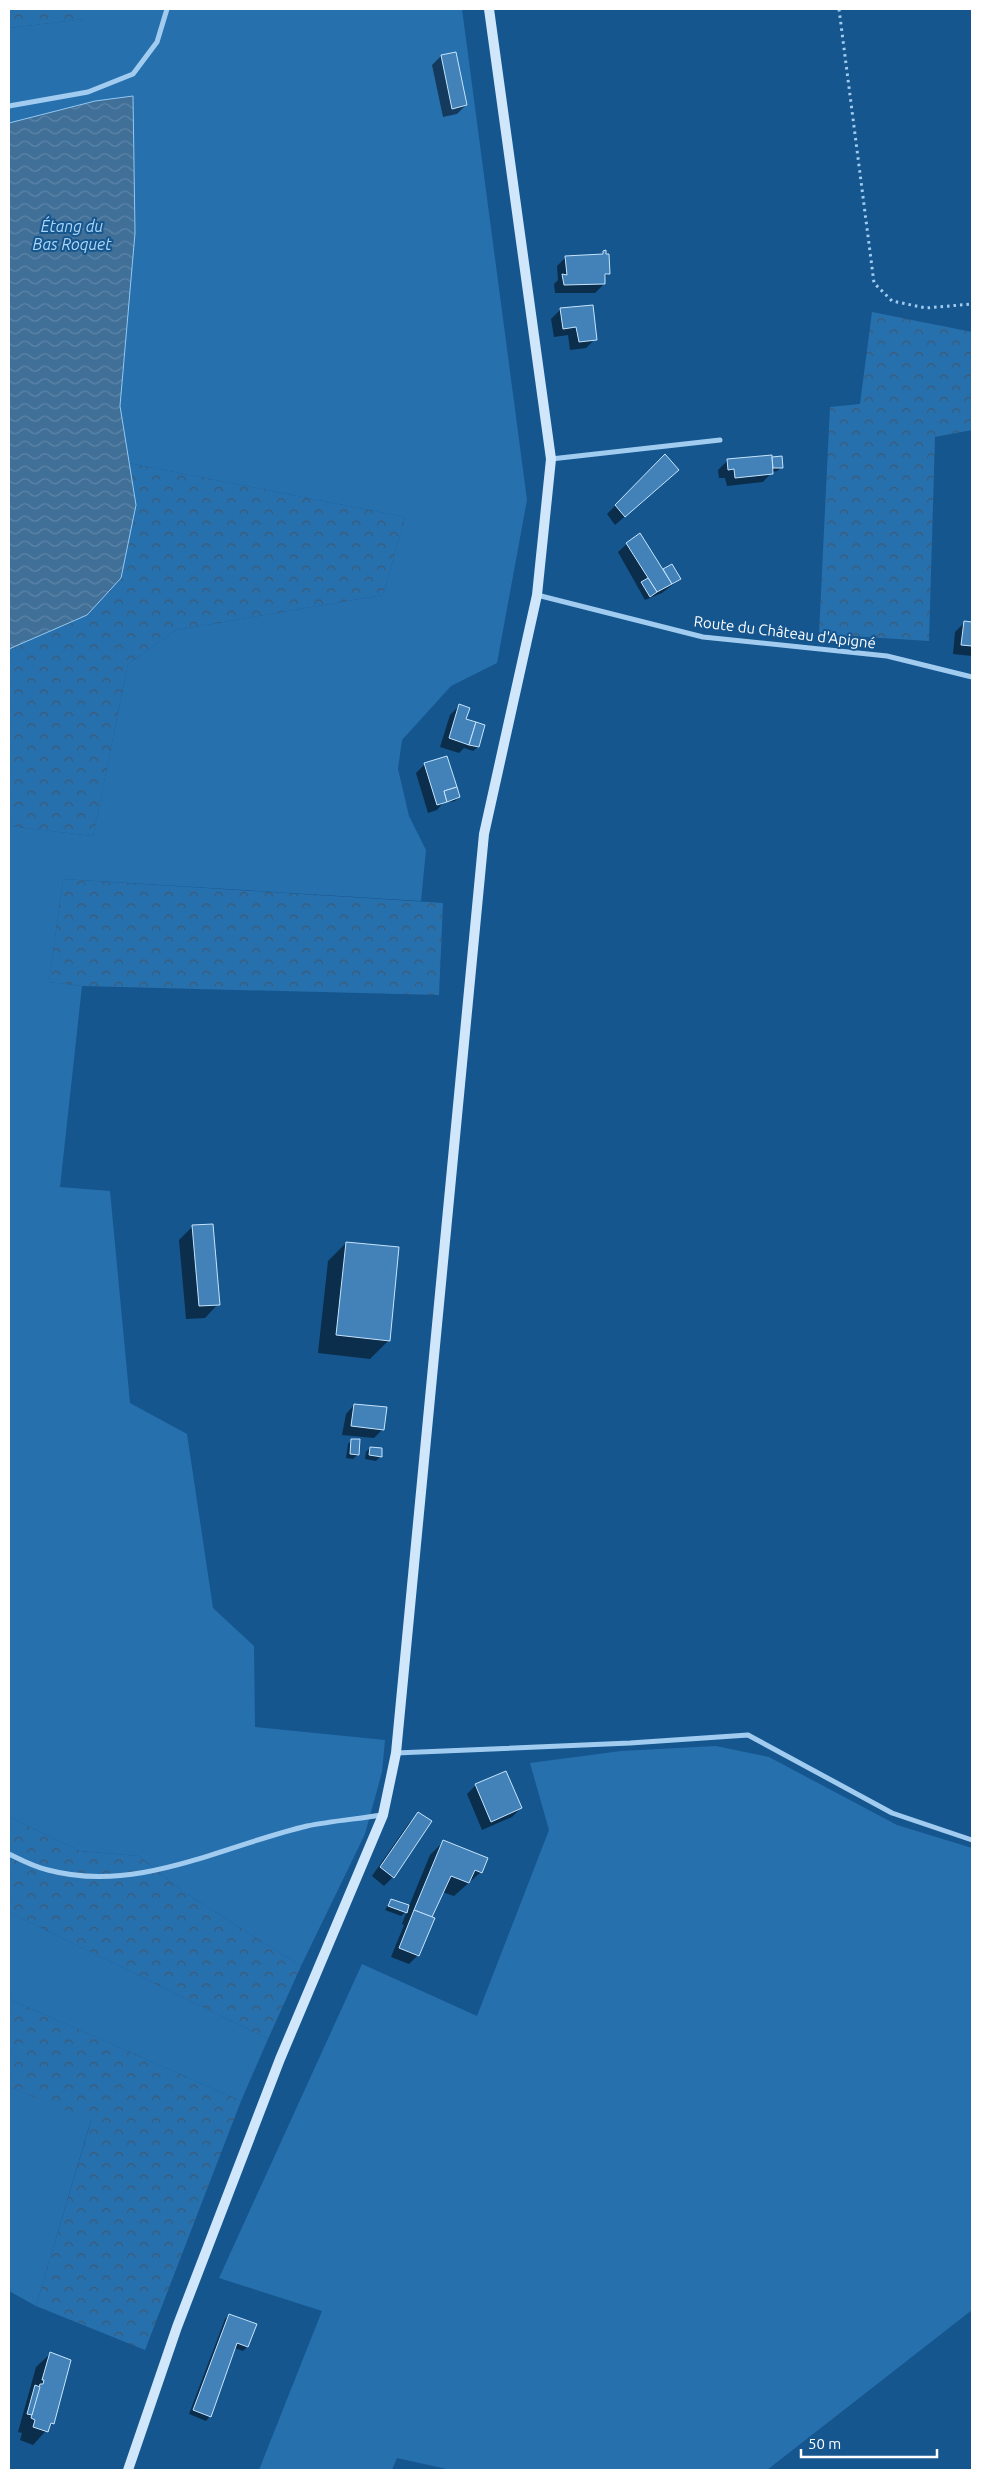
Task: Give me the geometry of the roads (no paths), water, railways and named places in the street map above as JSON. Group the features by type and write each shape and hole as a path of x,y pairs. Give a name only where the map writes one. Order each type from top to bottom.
{"street":[{"path":"9,106 88,92 133,74 157,42 167,9"},
{"path":"128,2470 177,2327 280,2059 382,1815 396,1753 484,834 537,595 551,459 489,9"},
{"path":"551,459 720,440"},
{"name":"Route du Château d'Apigné","path":"537,595 703,637 887,656 972,677"},
{"path":"396,1753 630,1743 748,1735 892,1813 972,1840"},
{"path":"9,1854 47,1870 81,1876 128,1876 206,1857 307,1826 382,1815"}],"water":[{"name":"Étang du Bas Roquet","path":"133,96 135,233 120,406 136,505 121,578 87,615 9,649 9,123 95,101"}]}
